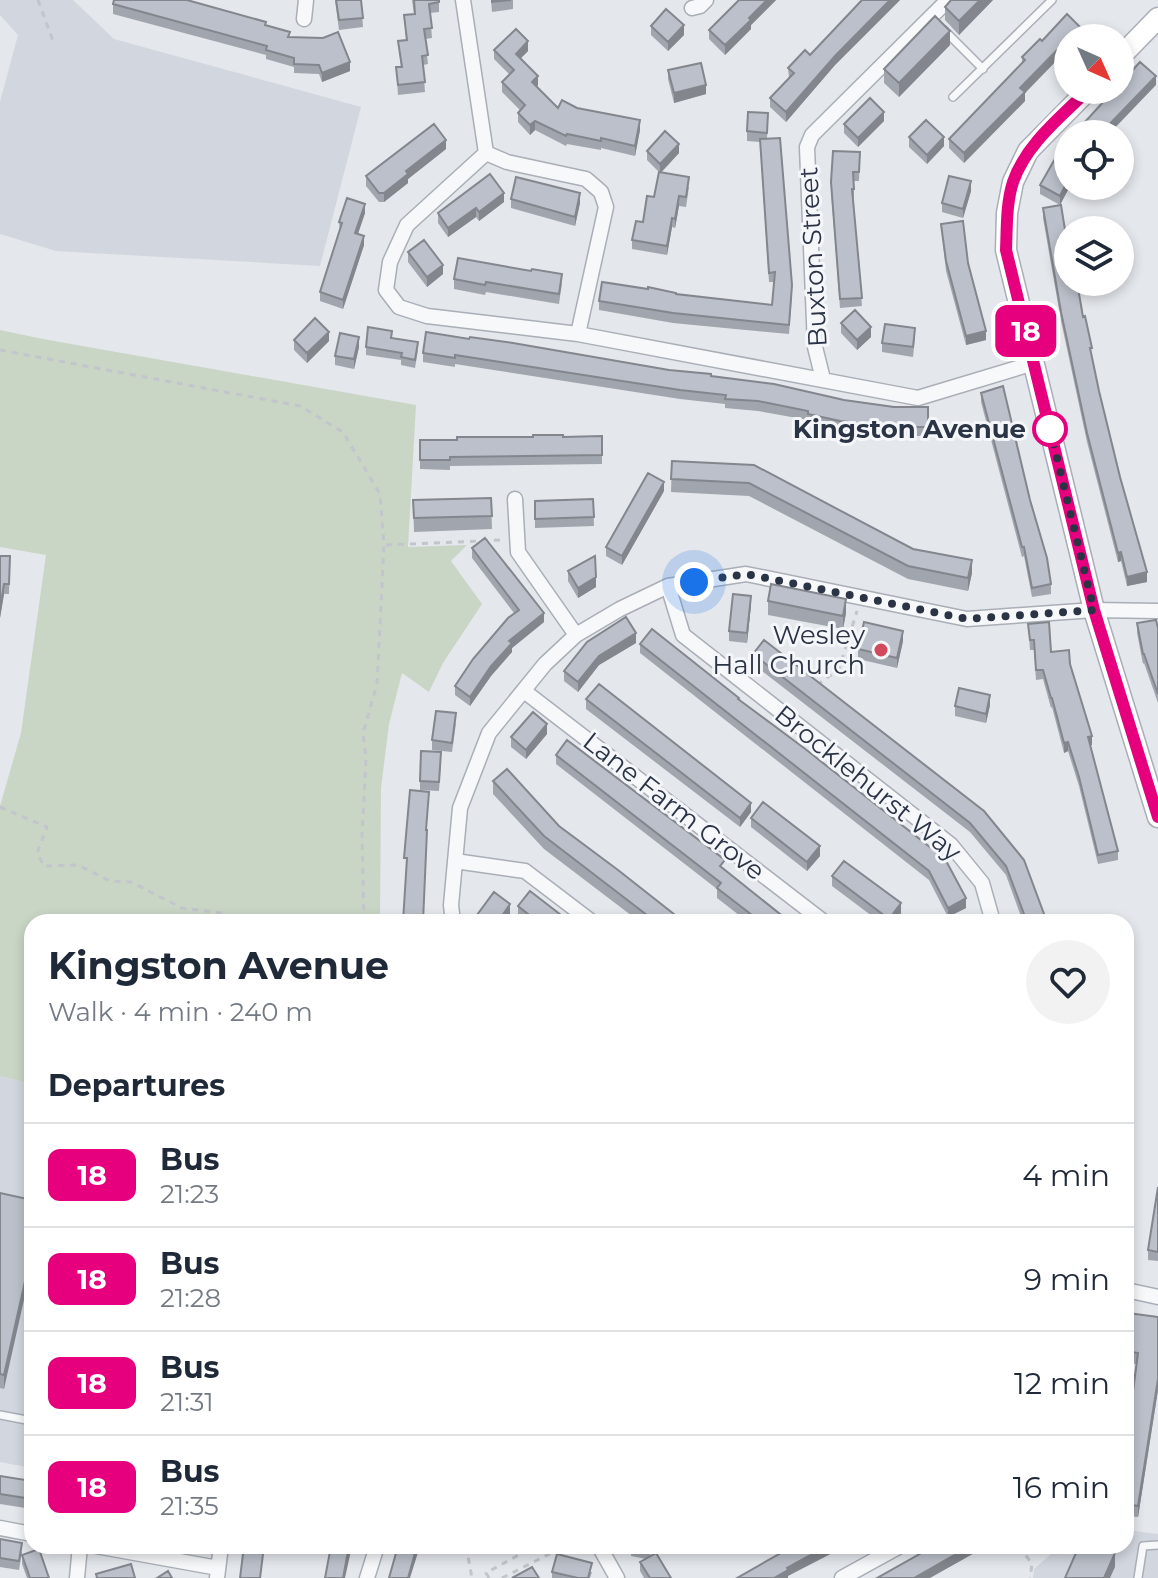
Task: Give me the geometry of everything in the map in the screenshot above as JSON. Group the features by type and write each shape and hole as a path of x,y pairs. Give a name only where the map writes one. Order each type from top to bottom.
{"street":[{"path":"304,19 306,0"},
{"path":"463,0 486,153"},
{"path":"692,8 706,0"},
{"name":"Buxton Street","path":"823,379 815,347 807,147 812,135 948,0"},
{"path":"1134,43 1158,18"},
{"path":"1074,104 1028,151 1013,182 1007,213 1006,250 1094,610 1158,817"},
{"path":"486,153 407,225 390,262 386,290 399,307 427,316 578,334 918,398 1034,363"},
{"path":"486,153 507,162 586,179 601,192 606,207 578,334"},
{"path":"515,499 518,552 576,635"},
{"path":"452,914 460,808 489,733 545,664 576,635 668,586 746,574 967,619 1094,610 1158,611"},
{"name":"Brocklehurst Way","path":"668,586 683,635 951,845 982,883 991,914"},
{"name":"Lane Farm Grove","path":"524,691 814,914"},
{"path":"455,861 525,871 581,914"},
{"path":"1134,1292 1158,1297"},
{"path":"0,1528 24,1532"},
{"path":"77,1578 79,1554"},
{"path":"132,1554 218,1573"},
{"path":"367,1578 374,1554"},
{"path":"604,1554 617,1578"},
{"path":"842,1578 886,1554"}],"lane":[{"path":"953,97 1052,0"},
{"path":"932,17 983,69"},
{"path":"0,1415 24,1420"},
{"path":"1138,1578 1143,1546 1158,1545"}],"path":[{"path":"38,0 53,41"},
{"path":"0,350 300,406 343,432 380,494 384,545 377,684 363,733 366,759 362,835 364,914"},
{"path":"384,545 518,539"},
{"path":"809,695 819,683 839,669 861,598"},
{"path":"0,807 47,827 37,853 44,866 78,865 110,881 131,882 182,908 224,914"},
{"path":"468,1554 472,1578"},
{"path":"489,1578 486,1573 520,1554"},
{"path":"502,1578 549,1554"},
{"path":"1025,1554 1032,1564 1030,1578"}],"shaded area":[{"path":"0,0 73,0 114,39 361,107 320,266 56,251 0,234 0,102 18,35 0,15"},
{"path":"0,1076 24,1082 24,1466 0,1462"},
{"path":"1134,1531 1158,1534 1158,1578 1033,1578 1034,1569 1051,1554 1134,1554"}],"green space":[{"path":"0,330 416,405 408,547 467,545 451,561 482,604 443,663 429,692 402,673 389,724 381,788 380,914 24,914 24,1082 0,1076 0,806 21,733 46,555 0,547"}],"building":[{"path":"114,0 187,0 266,22 265,25 290,32 288,37 323,38 338,32 350,62 322,73 319,65 294,64 294,58 266,50 267,46 113,4"},
{"path":"336,0 361,0 363,18 339,20"},
{"path":"414,0 439,0 429,4 432,28 424,29 428,55 422,56 425,82 398,85 396,67 402,67 398,41 407,40 404,15 415,14"},
{"path":"739,0 767,0 725,45 709,30"},
{"path":"862,0 890,0 786,112 770,98 794,73 788,68 805,50 810,55"},
{"path":"951,0 980,0 959,21 945,7"},
{"path":"666,9 684,25 668,42 651,26"},
{"path":"1067,14 1077,24 1058,24"},
{"path":"935,16 950,31 899,83 884,69"},
{"path":"1054,28 1054,53 1020,88 1025,92 964,153 949,139 1025,60 1022,57 1040,39 1042,41"},
{"path":"516,29 528,41 516,54 538,76 532,82 558,108 562,100 577,108 640,120 635,146 601,138 601,141 566,136 535,121 530,125 518,113 525,105 502,82 514,70 494,50"},
{"path":"1140,62 1156,76 1134,99 1134,69"},
{"path":"701,63 706,85 674,93 668,70"},
{"path":"870,98 884,112 858,138 844,124"},
{"path":"1101,104 1129,104 1114,120 1087,120"},
{"path":"748,112 768,113 767,133 747,131"},
{"path":"926,120 944,137 927,155 909,137"},
{"path":"434,124 446,140 406,171 408,174 384,193 379,193 366,176"},
{"path":"665,131 679,144 660,164 647,151"},
{"path":"780,138 792,285 789,325 673,313 599,301 602,282 772,305 775,272 769,273 760,139"},
{"path":"833,151 860,152 859,172 853,172 852,189 862,298 840,299 831,182"},
{"path":"1054,160 1054,193 1040,185"},
{"path":"659,172 689,177 686,197 679,196 667,246 632,240 636,221 643,222 647,196 654,197"},
{"path":"490,174 504,193 479,212 476,208 448,228 438,213"},
{"path":"949,176 971,181 963,209 942,203"},
{"path":"516,177 580,193 575,217 511,199"},
{"path":"347,198 365,204 355,233 364,236 343,300 320,292"},
{"path":"1061,205 1063,216 1054,216 1054,272 1043,208"},
{"path":"963,221 968,263 986,331 966,336 946,261 941,224"},
{"path":"424,240 443,265 427,277 408,252"},
{"path":"458,258 562,274 559,294 454,279"},
{"path":"1058,296 1079,296 1120,477 1147,572 1127,577 1121,552 1118,553 1087,433"},
{"path":"855,310 871,327 857,340 841,323"},
{"path":"315,318 329,332 307,353 294,340"},
{"path":"885,324 915,328 913,347 882,343"},
{"path":"368,327 392,331 391,338 418,342 415,360 401,357 402,353 366,347"},
{"path":"426,332 774,384 844,400 894,407 928,407 928,427 892,427 840,421 758,401 725,399 726,395 455,355 455,358 423,353"},
{"path":"340,333 359,337 354,359 335,356"},
{"path":"1003,386 1051,584 1032,588 1024,547 981,393"},
{"path":"533,435 602,436 602,455 420,460 420,440"},
{"path":"672,461 754,465 913,549 972,560 968,578 908,566 749,483 671,479"},
{"path":"648,473 664,482 622,556 606,547"},
{"path":"491,498 492,516 414,518 413,500"},
{"path":"593,499 594,517 535,519 535,501"},
{"path":"485,538 544,613 509,641 512,643 491,666 470,697 455,686 473,659 508,618 519,610 472,548"},
{"path":"0,556 10,556 9,584 4,584 0,608"},
{"path":"595,556 596,577 578,588 568,571"},
{"path":"771,584 846,599 843,616 768,601"},
{"path":"733,594 751,596 747,633 729,631"},
{"path":"626,617 636,633 599,656 578,682 564,671 587,642"},
{"path":"1156,620 1158,694 1143,654 1137,623"},
{"name":"Wesley Hall Church","path":"864,622 903,631 897,658 858,649"},
{"path":"1049,622 1051,652 1069,650 1118,851 1098,855 1068,742 1064,743 1043,670 1036,670 1034,640 1030,640 1028,624"},
{"path":"652,629 945,859 966,898 948,908 929,871 640,644"},
{"path":"764,640 984,811 1024,860 1044,914 1024,914 1006,866 970,823 753,654"},
{"path":"599,684 751,803 740,818 586,699"},
{"path":"959,688 990,695 986,714 955,706"},
{"path":"436,711 456,713 452,743 432,740"},
{"path":"533,712 547,724 526,750 511,737"},
{"path":"567,740 725,860 720,866 780,914 751,914 717,888 721,883 556,755"},
{"path":"421,751 441,752 439,782 420,781"},
{"path":"507,769 559,826 674,914 646,914 544,836 493,781"},
{"path":"410,790 429,792 423,914 404,914 407,858 404,858"},
{"path":"763,802 820,846 807,862 751,818"},
{"path":"844,861 901,903 893,914 882,914 832,876"},
{"path":"530,891 560,914 528,914 518,906"},
{"path":"494,892 510,904 503,914 478,914"},
{"path":"1158,1187 1158,1252 1148,1250"},
{"path":"0,1193 24,1198 24,1286 4,1375 0,1374"},
{"path":"1134,1314 1158,1317 1158,1379 1138,1506 1134,1505 1134,1383 1138,1353 1134,1352"},
{"path":"0,1476 24,1480 24,1498 0,1494"},
{"path":"0,1539 22,1543 19,1561 0,1558"},
{"path":"41,1554 49,1578 30,1578 22,1555"},
{"path":"243,1554 263,1554 260,1578 240,1578"},
{"path":"330,1554 348,1554 343,1578 325,1578"},
{"path":"396,1554 415,1554 408,1578 389,1578"},
{"path":"557,1554 592,1563 588,1578 552,1572"},
{"path":"657,1554 671,1578 650,1578 640,1562"},
{"path":"779,1554 812,1554 774,1578 737,1578"},
{"path":"920,1554 956,1554 914,1578 877,1578"},
{"path":"1076,1554 1115,1554 1104,1578 1065,1578"},
{"path":"131,1564 135,1578 97,1578 96,1574"},
{"path":"532,1567 539,1578 512,1578"},
{"path":"168,1571 172,1578 157,1578"}],"bus line":[{"name":"18","path":"1074,104 1028,151 1013,182 1007,213 1006,250 1094,610 1158,817"}],"place":[{"name":"Kingston Avenue","path":"1050,429"},
{"name":"Wesley Hall Church","path":"881,650"}],"route":[{"path":"694,582 746,574 967,619 1094,610 1049,425 1050,429"}]}
